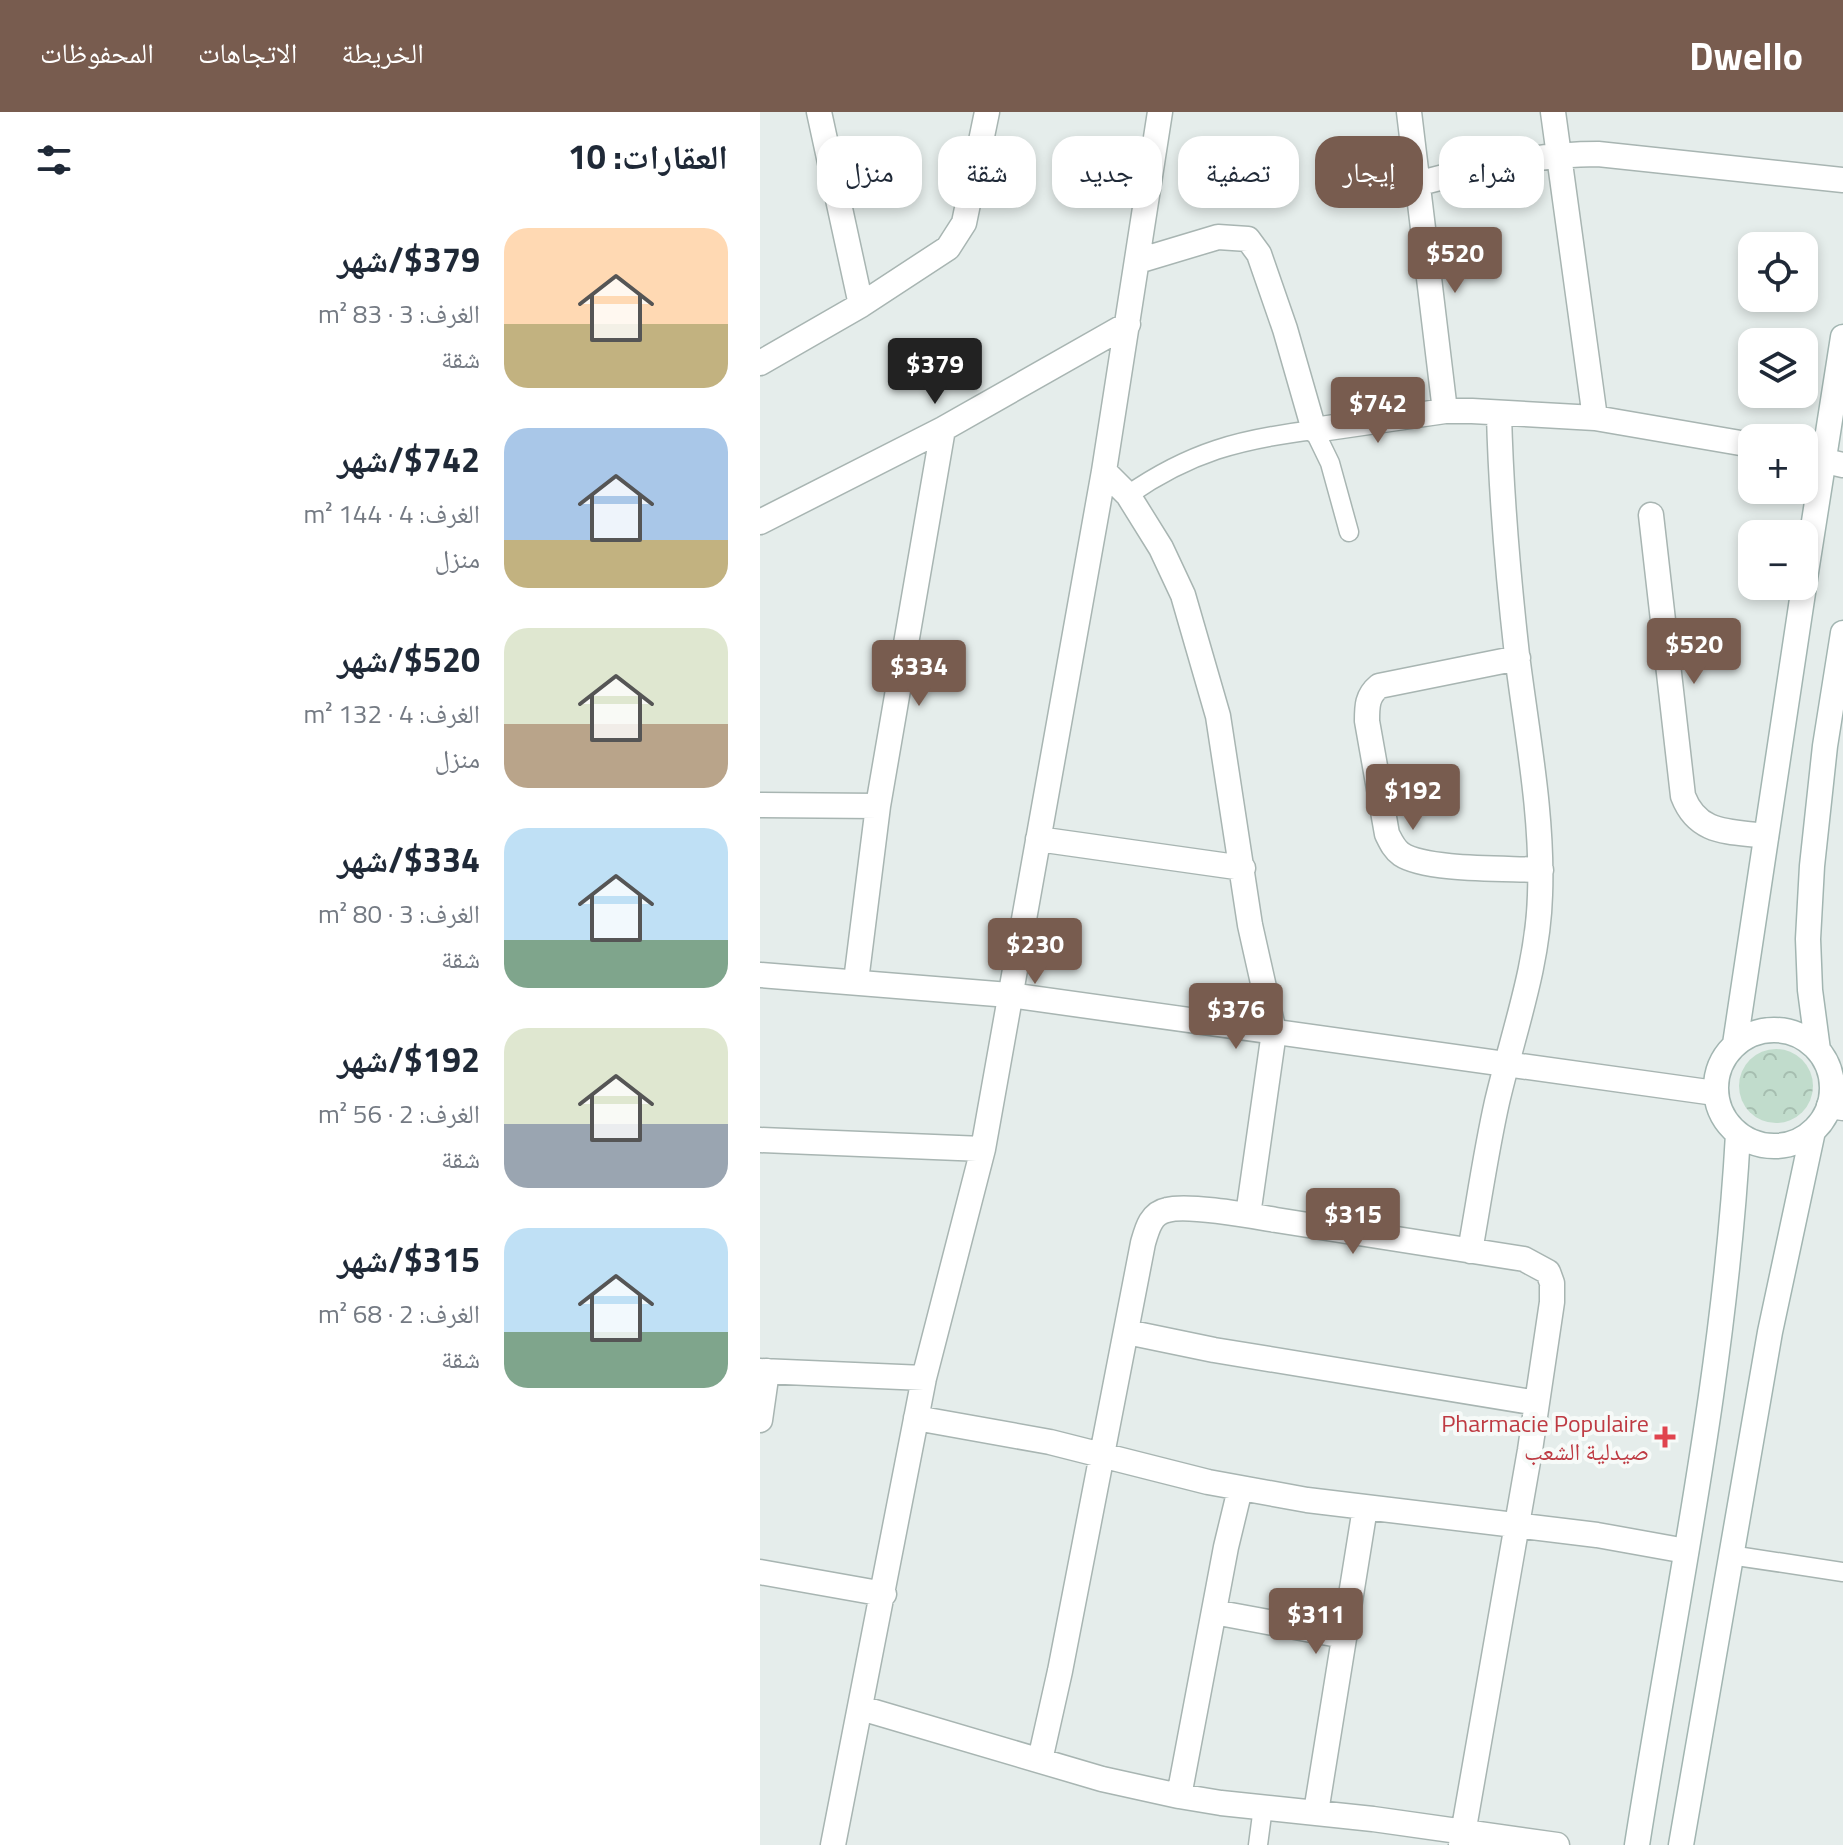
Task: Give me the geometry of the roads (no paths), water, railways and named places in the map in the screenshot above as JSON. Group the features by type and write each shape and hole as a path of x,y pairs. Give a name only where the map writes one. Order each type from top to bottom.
{"street":[{"path":"819,112 861,305"},
{"path":"760,363 935,258 958,235 972,192 987,112"},
{"path":"833,1845 924,1378 983,1149 1104,471 1160,112"},
{"path":"1409,112 1412,136"},
{"path":"1553,112 1595,418"},
{"path":"1423,182 1560,154 1598,154 1843,180"},
{"path":"1420,208 1445,411"},
{"path":"1138,261 1218,237 1248,239 1259,254 1280,314 1314,430 1445,411 1595,418 1738,443"},
{"path":"760,522 943,429 1128,324"},
{"path":"1814,520 1843,337"},
{"path":"1470,1251 1497,1101 1537,939 1541,870 1532,759 1502,499 1499,414"},
{"path":"856,981 878,806 943,429"},
{"path":"1104,471 1128,495 1161,548 1183,595 1206,668 1227,760 1250,925 1274,1032 1248,1215"},
{"path":"1651,515 1683,796 1689,812 1698,822 1728,831 1766,836"},
{"path":"1735,1044 1802,600"},
{"path":"1818,1050 1804,1038 1787,1031 1769,1029 1751,1034 1735,1044 1719,1066 1715,1093 1722,1116 1738,1134 1756,1143 1776,1146 1796,1141 1813,1131 1836,1107 1831,1077 1818,1050 1810,990 1808,939 1812,866 1825,746 1843,633"},
{"path":"1518,658 1379,686 1371,692 1367,703 1367,721 1387,834 1392,846 1403,856 1452,866 1541,870"},
{"path":"760,805 878,806"},
{"path":"1038,839 1243,868"},
{"path":"760,975 1009,995 1715,1093"},
{"path":"1681,1845 1770,1332 1813,1131"},
{"path":"1637,1845 1721,1331 1734,1210 1738,1134"},
{"path":"760,1140 983,1149"},
{"path":"1040,1760 1143,1243 1147,1228 1156,1215 1165,1210 1181,1209 1248,1215 1524,1259 1548,1272 1552,1283 1552,1302 1462,1838"},
{"path":"1127,1332 1214,1350 1537,1403"},
{"path":"760,1420 763,1371 924,1378"},
{"path":"916,1418 1050,1442 1240,1489 1365,1508 1597,1535 1686,1551"},
{"path":"1179,1796 1240,1489"},
{"path":"1316,1812 1365,1508"},
{"path":"760,1572 884,1594"},
{"path":"1214,1612 1344,1636"},
{"path":"861,1708 1102,1779 1179,1796 1316,1812 1462,1838 1557,1845"}],"lane":[{"path":"1128,495 1156,475 1197,455 1256,437 1314,430 1330,463 1349,532"},
{"path":"1730,1555 1843,1572"},
{"path":"1258,1845 1263,1807"}],"place":[{"name":"Pharmacie Populaire صيدلية الشعب","path":"1665,1437"}]}
